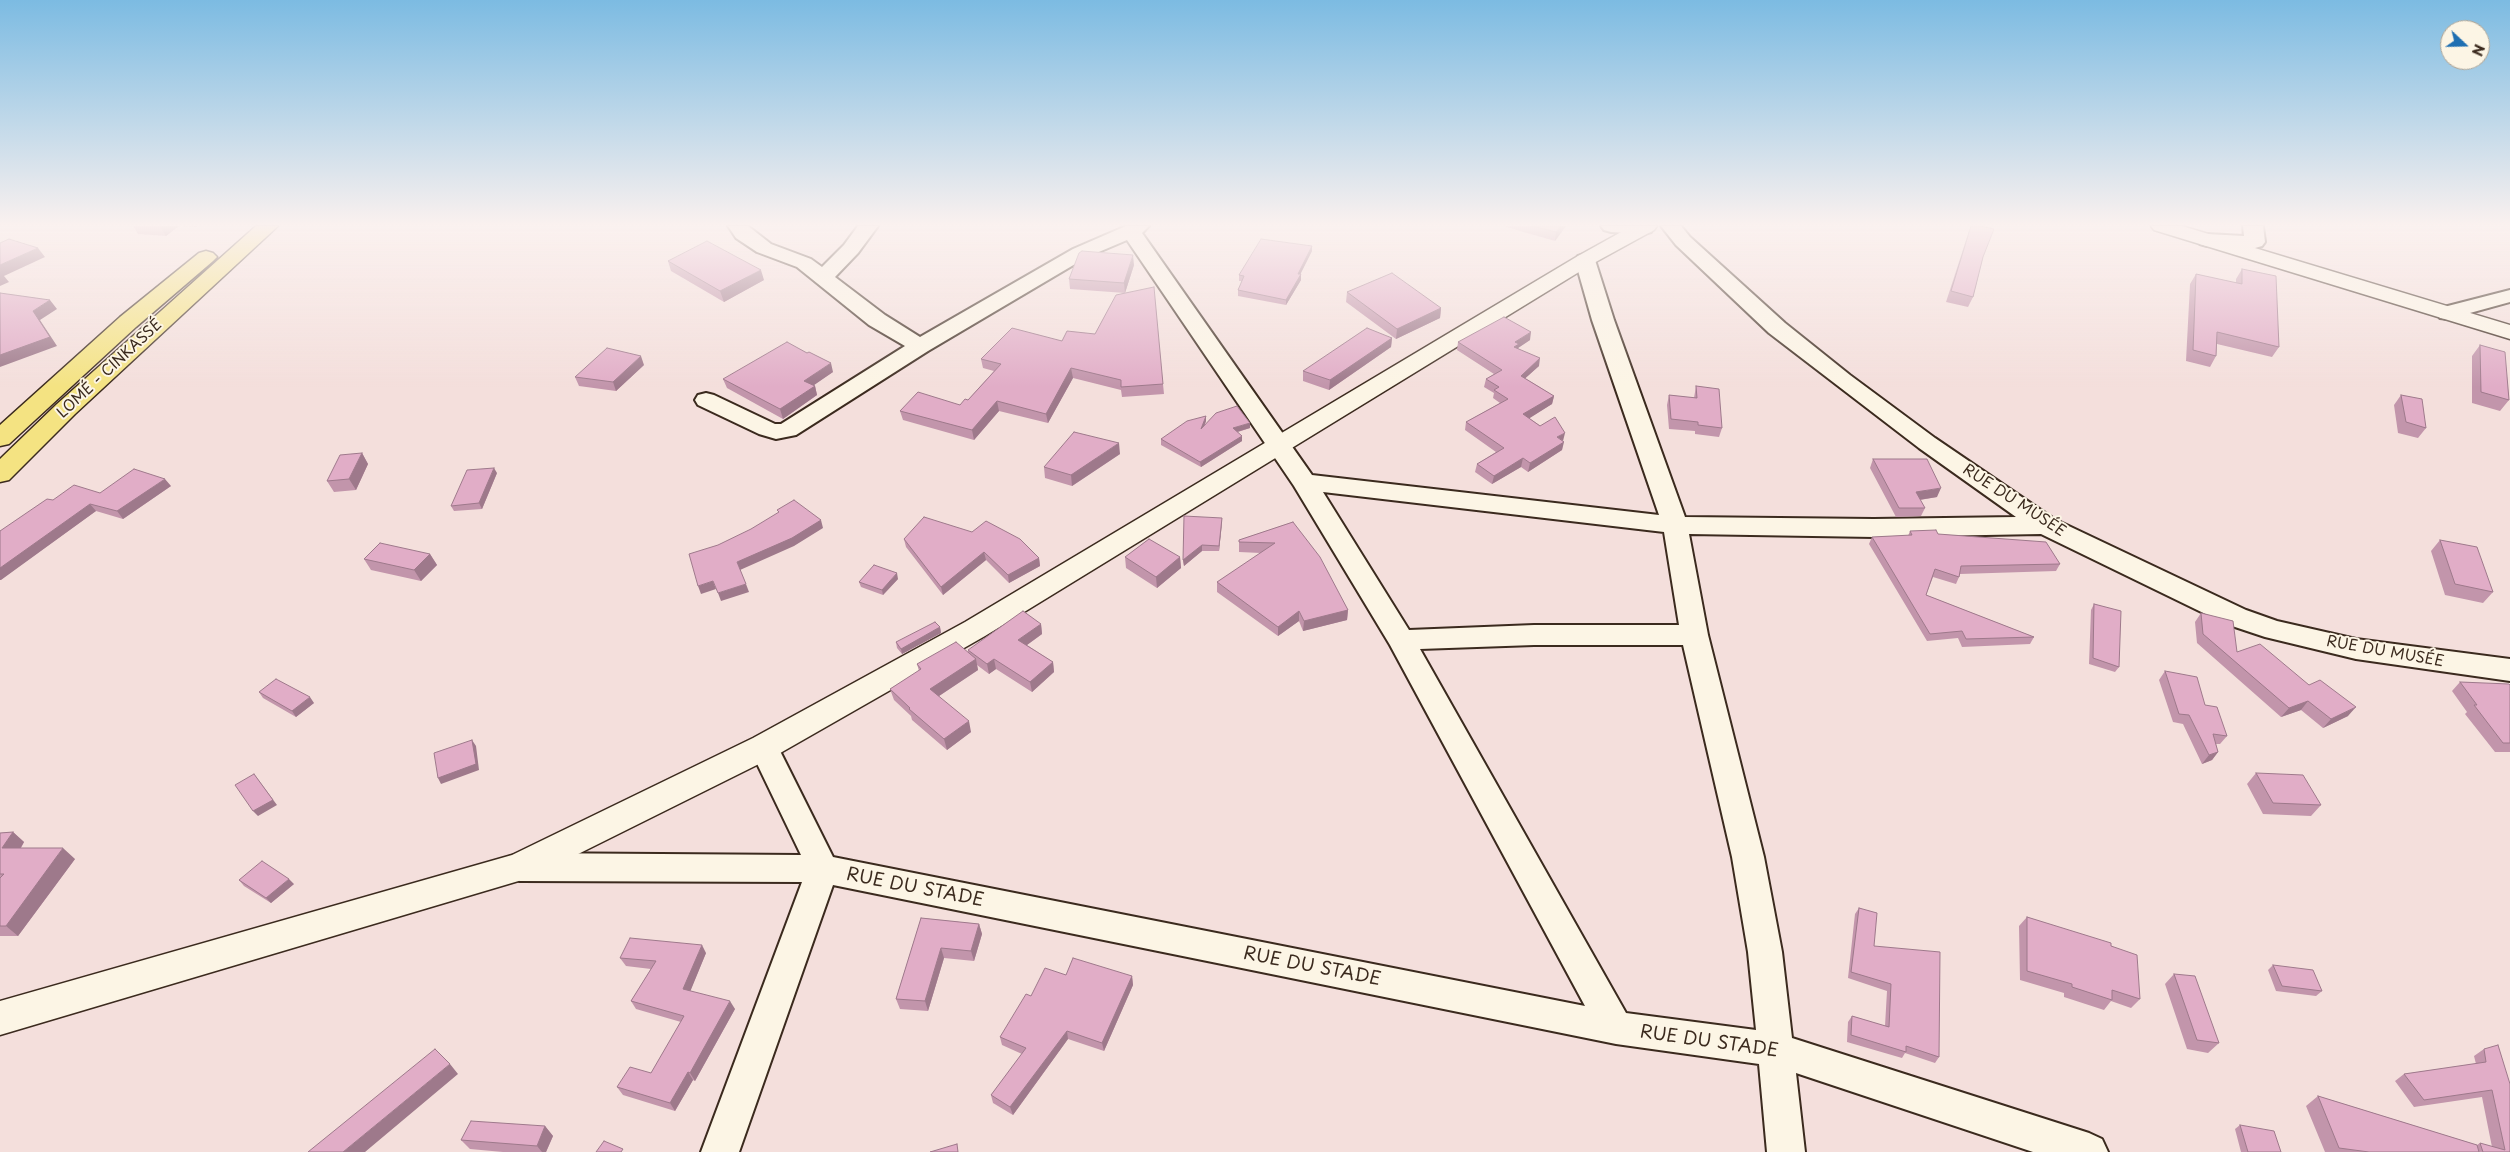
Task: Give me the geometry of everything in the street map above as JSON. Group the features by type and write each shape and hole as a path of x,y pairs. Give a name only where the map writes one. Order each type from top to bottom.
{"highway":[{"name":"LOMÉ - CINKASSÉ","path":"0,438 128,322 179,280"},
{"name":"LOMÉ - CINKASSÉ","path":"0,474 66,409 209,280"}],"street":[{"path":"825,280 877,320 920,346"},
{"path":"706,400 767,429 782,432 796,426 920,346 1034,280"},
{"path":"1169,280 1278,446 1304,482 1401,640 1616,1028"},
{"path":"0,1018 520,867 764,747 975,629 1552,280"},
{"path":"1592,280 1675,526 1694,635 1748,857 1765,952 1786,1152"},
{"name":"RUE DU MUSÉE","path":"1724,280 1777,328 1834,375 2044,525 2236,617 2275,630 2356,649 2510,670"},
{"path":"2338,280 2510,332"},
{"path":"2448,313 2510,296"},
{"path":"1304,482 1675,526 1874,528 2044,525"},
{"path":"1401,640 1534,635 1694,635"},
{"path":"720,1152 823,869 764,747"},
{"name":"RUE DU STADE","path":"520,867 823,869 1616,1028 1774,1049 2089,1152"}],"building":[{"path":"701,280 742,280 720,291"},
{"path":"1079,280 1125,280 1124,283"},
{"path":"1242,280 1298,280 1286,300 1238,290"},
{"path":"1376,280 1401,280 1441,308 1397,329 1347,292"},
{"path":"1954,280 1977,280 1973,297 1951,291"},
{"path":"2196,280 2222,280 2242,284 2242,280 2276,280 2279,347 2217,332 2216,356 2193,350"},
{"path":"1154,287 1163,384 1121,387 1121,380 1071,368 1046,414 997,401 972,430 900,411 918,392 960,405 965,399 968,400 1001,364 981,359 1012,328 1062,341 1067,331 1095,334 1116,295"},
{"path":"0,293 50,300 33,311 50,337 0,355"},
{"path":"1504,317 1531,332 1515,342 1519,344 1514,347 1540,358 1521,376 1554,396 1523,414 1540,426 1555,417 1565,433 1557,437 1564,442 1530,463 1523,458 1494,476 1477,464 1504,448 1466,422 1508,399 1494,390 1499,387 1486,379 1502,370 1458,342"},
{"path":"1367,328 1392,338 1330,380 1303,371"},
{"path":"787,342 831,363 804,381 815,386 780,409 723,379"},
{"path":"2480,345 2505,352 2509,400 2481,392"},
{"path":"607,348 641,356 613,382 575,377"},
{"path":"1696,386 1719,389 1722,428 1698,425 1698,422 1671,419 1669,395 1697,398"},
{"path":"2401,395 2422,399 2426,428 2406,422"},
{"path":"1237,406 1250,423 1233,428 1242,436 1200,462 1161,439 1187,421 1206,416 1201,429 1216,413"},
{"path":"1074,432 1119,443 1071,475 1044,467"},
{"path":"362,453 349,479 327,481 340,455"},
{"path":"1873,459 1927,459 1941,488 1916,492 1925,508 1899,508"},
{"path":"494,468 479,503 451,506 467,470"},
{"path":"134,469 165,479 117,511 90,504 0,568 0,531 47,499 53,500 74,485 100,493"},
{"path":"794,500 821,520 792,538 737,562 746,584 718,593 713,581 698,586 689,554 718,545 751,529 779,512 777,510"},
{"path":"1184,516 1222,518 1219,546 1202,545 1183,560"},
{"path":"924,517 972,532 986,521 1020,539 1039,558 1008,575 984,552 941,587 904,539"},
{"path":"1293,522 1320,557 1348,610 1304,621 1299,611 1278,627 1217,582 1275,543 1239,542 1239,540"},
{"path":"1936,530 1938,534 2046,542 2060,564 1961,566 1959,577 1935,569 1926,595 2034,637 1966,639 1962,631 1930,634 1872,537 1912,535 1910,531"},
{"path":"1149,539 1180,557 1156,577 1125,557"},
{"path":"2440,540 2477,547 2493,592 2455,584"},
{"path":"380,543 430,554 414,570 364,559"},
{"path":"874,565 897,573 882,590 859,582"},
{"path":"2094,604 2121,611 2119,667 2093,658"},
{"path":"1023,611 1041,624 1018,640 1053,662 1030,682 994,659 987,664 968,650"},
{"path":"2201,613 2233,621 2237,652 2260,644 2309,685 2320,680 2356,707 2331,719 2308,701 2289,708 2203,634"},
{"path":"935,622 940,627 901,649 896,642"},
{"path":"956,642 976,659 930,689 969,721 944,739 909,709 890,689 921,669 917,664"},
{"path":"2165,671 2197,677 2205,705 2217,707 2227,736 2213,734 2218,752 2209,755 2189,715 2179,714"},
{"path":"276,679 310,697 292,711 259,692"},
{"path":"2460,682 2510,685 2510,743 2503,743 2474,705 2477,705"},
{"path":"472,740 476,764 438,778 434,753"},
{"path":"2256,773 2303,775 2321,805 2273,803"},
{"path":"254,774 273,800 253,811 235,785"},
{"path":"13,832 2,848 63,848 6,926 0,926 0,878 4,874 0,874 0,833"},
{"path":"262,861 289,879 266,898 239,880"},
{"path":"1859,908 1877,913 1874,946 1940,952 1939,1057 1906,1046 1906,1052 1851,1035 1852,1016 1889,1027 1891,984 1851,972"},
{"path":"2027,917 2111,943 2111,946 2137,955 2140,999 2112,990 2112,1000 2072,987 2072,984 2027,971"},
{"path":"921,918 979,924 971,951 941,948 925,1001 896,999"},
{"path":"630,938 702,945 683,989 730,1001 690,1073 688,1072 670,1103 617,1087 630,1067 651,1073 684,1016 631,1001 656,961 620,958"},
{"path":"1073,958 1132,976 1102,1043 1067,1031 1010,1107 991,1095 1026,1048 1000,1037 1026,994 1031,996 1045,968 1066,975"},
{"path":"2273,965 2313,970 2322,991 2282,986"},
{"path":"2174,974 2195,976 2219,1043 2197,1040"},
{"path":"2498,1045 2510,1084 2510,1152 2483,1152 2480,1143 2505,1150 2492,1090 2424,1100 2404,1074 2486,1062 2484,1049"},
{"path":"435,1049 450,1064 343,1152 308,1152"},
{"path":"2318,1096 2477,1145 2479,1152 2369,1152 2339,1148"},
{"path":"471,1121 545,1126 537,1146 461,1140"},
{"path":"2240,1125 2274,1131 2281,1152 2248,1152"},
{"path":"604,1141 623,1149 621,1152 596,1152"},
{"path":"957,1144 958,1152 930,1152"}]}
